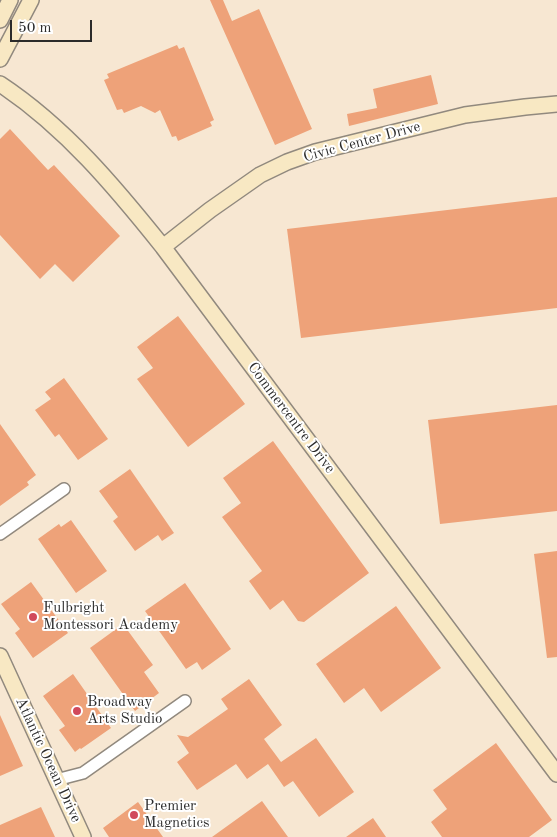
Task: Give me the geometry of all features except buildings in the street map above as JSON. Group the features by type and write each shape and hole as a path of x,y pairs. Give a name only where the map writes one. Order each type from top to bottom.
{"street":[{"path":"0,20 10,0"},
{"path":"0,59 31,0"},
{"name":"Commercentre Drive","path":"0,84 42,116 86,157 123,197 557,774"},
{"name":"Civic Center Drive","path":"163,248 210,210 260,175 287,162 315,152 465,115 557,104"},
{"path":"0,534 64,489"},
{"name":"Atlantic Ocean Drive","path":"0,656 83,837"},
{"path":"56,780 83,773 185,701"}],"place":[{"name":"Fulbright Montessori Academy","path":"33,617"},
{"name":"Broadway Arts Studio","path":"77,711"},
{"name":"Premier Magnetics","path":"134,815"}]}
